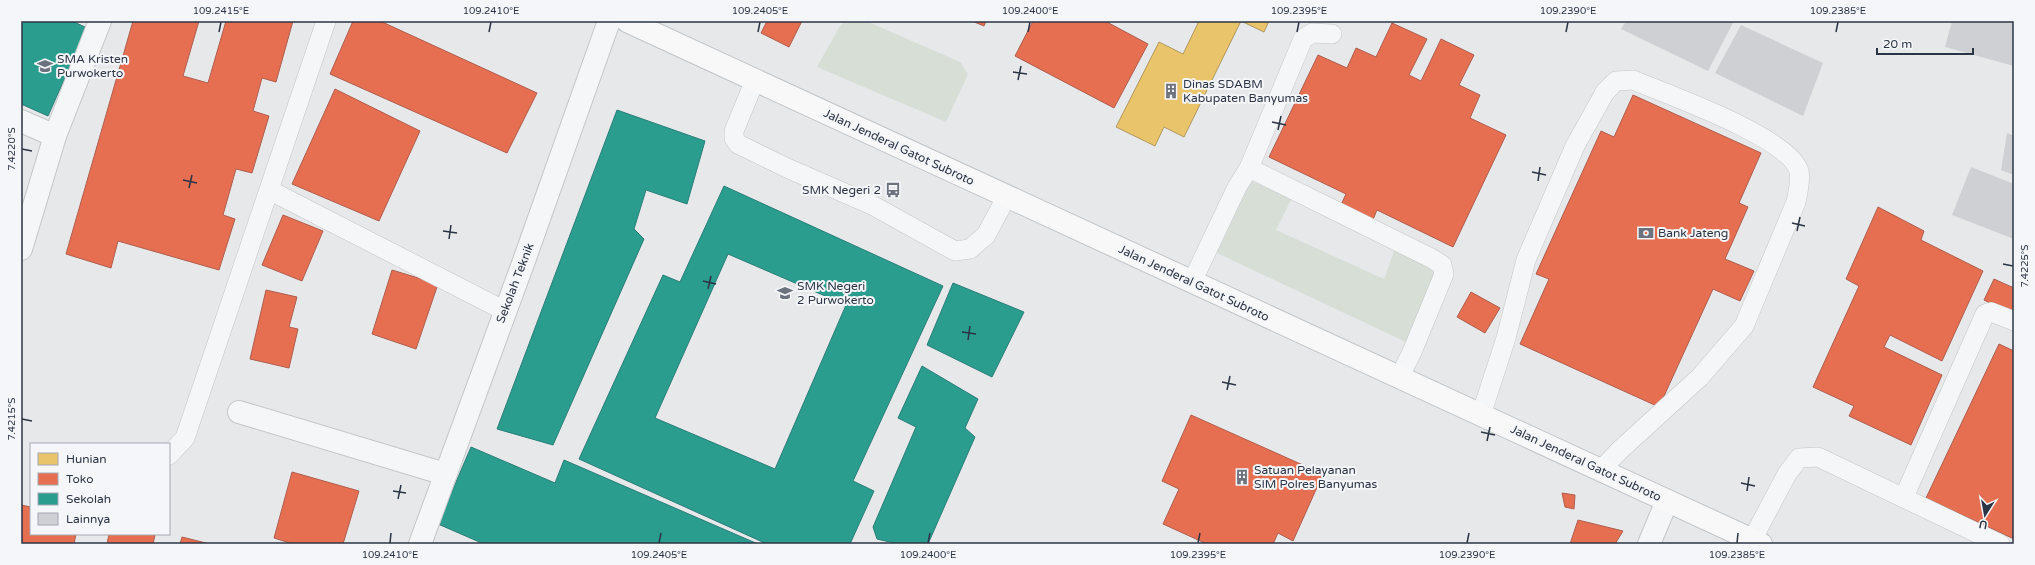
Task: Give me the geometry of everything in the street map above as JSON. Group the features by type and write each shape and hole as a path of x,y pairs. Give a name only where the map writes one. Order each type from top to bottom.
{"main road":[{"name":"Jalan Jenderal Gatot Subroto","path":"627,21 1756,542"}],"street":[{"path":"21,249 55,136 100,21"},
{"name":"Sekolah Teknik","path":"420,544 525,258 609,21"},
{"path":"21,121 55,136"},
{"path":"239,412 445,474"},
{"path":"1649,544 1667,501"}],"lane":[{"path":"170,454 185,438 326,21"},
{"path":"1192,282 1237,187 1249,168 1303,39 1312,33 1332,34"},
{"path":"755,80 734,131 734,138 738,144 872,205 955,251 970,250 986,235 1006,196"},
{"path":"1481,415 1506,338 1526,260 1575,146 1605,92 1616,81 1633,80 1755,133 1790,157 1799,171 1800,183 1796,202 1744,326 1700,377 1620,450 1601,470"},
{"path":"1249,168 1431,258 1442,265 1444,274 1412,352 1399,378"},
{"path":"270,190 505,311"},
{"path":"1904,497 1985,314 1991,312 2014,321"},
{"path":"1756,542 1787,474 1799,458 1818,457 2000,544"}],"shaded area":[{"path":"846,21 866,21 960,62 968,74 946,122 817,67 840,26"},
{"path":"1251,181 1292,198 1276,230 1384,279 1396,246 1435,271 1406,342 1217,253"}],"building: Hunian":[{"name":"Dinas SDABM Kabupaten Banyumas","path":"1199,21 1241,21 1184,137 1164,127 1155,146 1116,127 1159,42 1183,54"},
{"path":"1241,21 1269,21 1264,32"}],"building: Toko":[{"path":"133,21 199,21 183,76 208,83 226,21 293,21 276,82 262,78 253,111 269,116 252,173 236,169 223,215 235,219 219,270 118,241 111,268 66,254"},
{"path":"353,21 380,21 537,93 507,153 330,74"},
{"path":"767,21 802,21 789,47 761,33"},
{"path":"972,21 986,21 984,26"},
{"path":"1033,21 1105,21 1148,44 1114,108 1015,56"},
{"path":"1392,23 1427,39 1409,75 1421,81 1441,39 1474,55 1459,85 1480,95 1470,118 1506,135 1453,247 1377,210 1372,222 1340,207 1346,194 1269,157 1318,55 1347,68 1356,48 1376,57"},
{"path":"335,89 420,131 379,221 292,184"},
{"name":"Bank Jateng","path":"1633,95 1761,153 1739,203 1748,207 1725,259 1754,271 1740,301 1713,289 1659,407 1520,344 1549,279 1536,274 1601,131 1614,137"},
{"path":"1878,207 1924,231 1921,240 1983,271 1942,361 1890,335 1884,347 1942,375 1911,445 1849,416 1854,406 1813,387 1859,286 1846,279"},
{"path":"283,215 323,231 302,281 262,265"},
{"path":"392,270 438,284 416,349 372,334"},
{"path":"1994,279 2014,288 2014,315 1984,300"},
{"path":"266,290 297,297 289,327 298,329 289,368 250,359"},
{"path":"1471,292 1500,308 1485,333 1457,317"},
{"path":"1999,344 2014,351 2014,539 1926,498"},
{"name":"Satuan Pelayanan SIM Polres Banyumas","path":"1191,415 1323,474 1293,541 1278,533 1273,544 1207,544 1163,524 1179,489 1162,481"},
{"path":"292,472 359,491 343,544 293,544 274,538"},
{"path":"1562,493 1575,495 1574,509 1565,507"},
{"path":"21,505 30,507 30,535 76,535 74,544 21,544"},
{"path":"1578,520 1623,531 1615,544 1570,544"},
{"path":"109,535 155,535 153,544 107,544"},
{"path":"182,537 210,544 180,544"}],"building: Sekolah":[{"name":"SMA Kristen Purwokerto","path":"21,21 72,21 87,28 48,116 21,104"},
{"path":"617,110 705,141 687,204 646,190 634,229 644,239 553,445 497,429"},
{"path":"724,186 943,286 853,481 874,491 850,544 767,544 579,459 663,275 680,282","holes":["728,254 846,305 775,469 655,418"]},
{"path":"953,283 1024,312 992,377 927,345"},
{"path":"922,366 978,399 965,428 975,437 928,544 898,544 877,539 873,527 916,427 898,418"},
{"path":"471,447 555,483 564,460 758,544 484,544 438,524"}],"building: Lainnya":[{"path":"1626,21 1734,21 1708,71 1621,29"},
{"path":"1952,21 2014,21 2014,66 1945,47"},
{"path":"1741,25 1823,63 1803,116 1715,73"},
{"path":"2007,133 2014,136 2014,175 2001,170"},
{"path":"1971,167 2014,184 2014,239 1952,215"}],"place":[{"name":"SMA Kristen Purwokerto","path":"45,66"},
{"name":"Dinas SDABM Kabupaten Banyumas","path":"1171,91"},
{"name":"SMK Negeri 2","path":"893,190"},
{"name":"Bank Jateng","path":"1646,233"},
{"name":"SMK Negeri 2 Purwokerto","path":"785,293"},
{"name":"Satuan Pelayanan SIM Polres Banyumas","path":"1242,477"}]}
